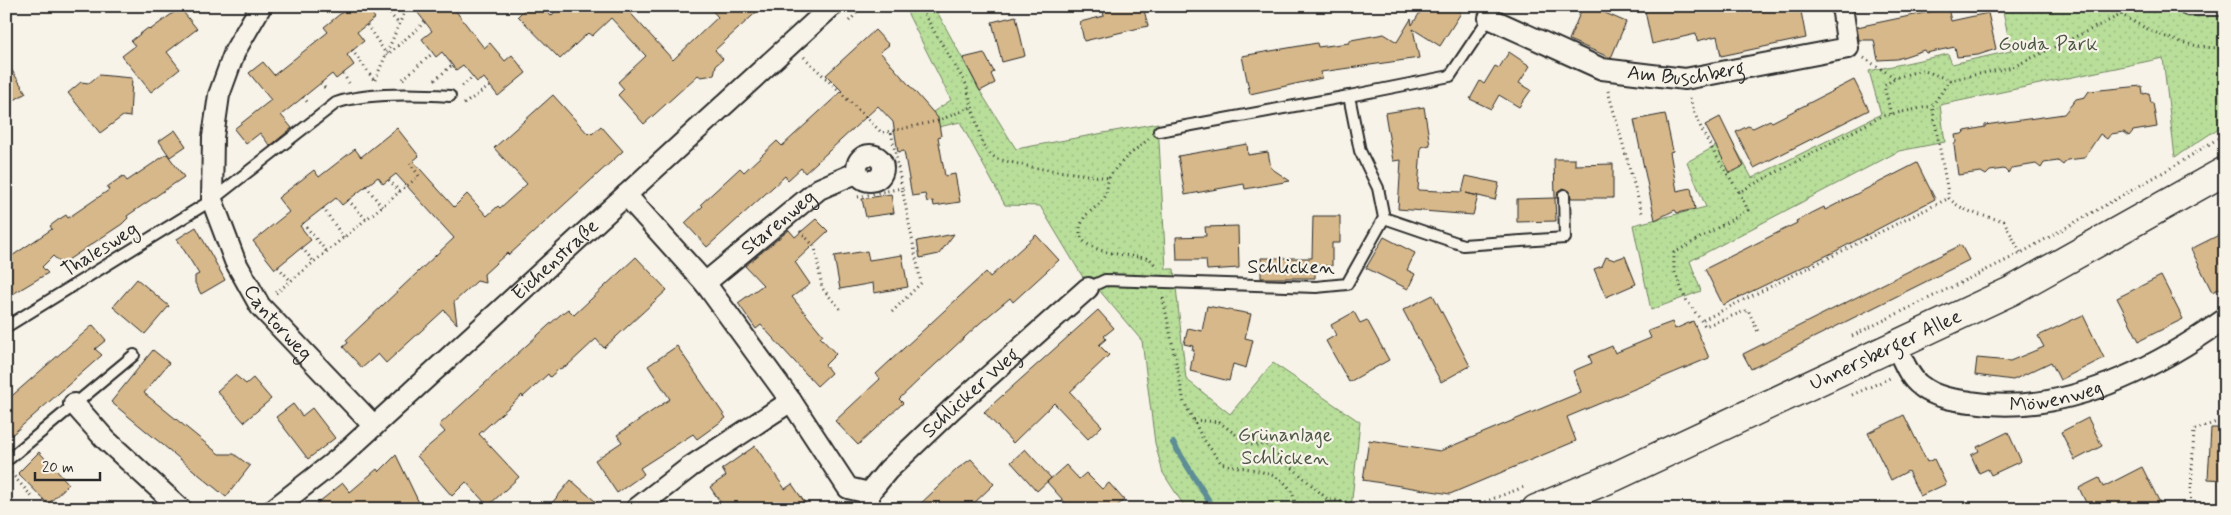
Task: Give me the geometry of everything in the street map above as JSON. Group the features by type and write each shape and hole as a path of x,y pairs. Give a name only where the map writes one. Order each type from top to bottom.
{"main road":[{"name":"Unnersberger Allee","path":"1532,497 1623,473 2011,291 2225,171"}],"street":[{"name":"Cantorweg","path":"261,6 235,51 220,89 213,137 212,200 235,261 260,306 374,426"},
{"name":"Eichenstraße","path":"274,509 338,459 832,6"},
{"name":"Am Buschberg","path":"1493,12 1602,70 1686,79 1848,48 1842,6"},
{"name":"Starenweg","path":"705,283 819,189 858,172"},
{"path":"626,195 705,283 791,401 848,488 869,501"},
{"name":"Schlicker Weg","path":"869,501 888,470 952,409 1088,288"},
{"name":"Möwenweg","path":"1895,344 1916,382 1934,393 1953,400 1974,403 2027,404 2061,398 2138,371 2186,347 2225,319"},
{"path":"636,509 690,467 791,401"},
{"path":"74,404 105,439 181,509"}],"lane":[{"path":"2187,10 2225,10"},
{"path":"1159,131 1450,76 1493,12"},
{"path":"212,200 336,103 350,98 450,96"},
{"path":"1349,96 1360,151 1378,188 1384,218 1463,245 1565,238 1564,195"},
{"name":"Thalesweg","path":"6,327 212,200"},
{"name":"Schlicken","path":"1160,282 1316,287 1347,284 1384,218"},
{"path":"1088,288 1106,280 1160,282"},
{"path":"10,458 134,355"}],"path":[{"path":"383,6 400,25"},
{"path":"370,97 407,6"},
{"path":"919,6 966,84 982,143 998,159 1036,168 1108,178"},
{"path":"2108,6 2122,16 2184,44 2208,49 2225,48"},
{"path":"1891,114 1884,86 1895,78 1922,70 1950,80 2013,67 2122,16 2139,6"},
{"path":"388,55 425,22"},
{"path":"367,25 388,55"},
{"path":"790,44 882,133 937,121 972,108"},
{"path":"352,50 375,81"},
{"path":"384,96 433,53"},
{"path":"1856,53 1895,78"},
{"path":"1602,70 1642,213"},
{"path":"1686,79 1694,110 1712,149 1748,210 1674,253 1674,270 1686,298 1703,320 1705,326 1748,310 1758,332"},
{"path":"1738,192 1891,114 1932,106 1950,80"},
{"path":"450,96 459,108 490,86"},
{"path":"1932,106 1949,198 1956,205 1969,211 2004,221 2017,245"},
{"path":"1159,131 1131,153 1108,178 1106,197 1083,220 1080,228 1082,240 1099,250 1150,259 1158,269 1179,385 1184,402 1193,420 1217,460 1225,464 1252,468 1276,478 1292,493 1295,509"},
{"path":"1849,338 2021,253 2176,165 2225,134"},
{"path":"260,306 420,176 410,163"},
{"path":"389,180 400,192"},
{"path":"366,186 382,207"},
{"path":"892,312 922,283 902,188"},
{"path":"1703,320 1949,198"},
{"path":"348,200 366,220"},
{"path":"323,208 344,238"},
{"path":"787,217 815,247 822,288 842,311"},
{"path":"303,223 327,252"},
{"path":"302,248 314,262"},
{"path":"278,267 291,282"},
{"path":"2190,509 2194,430 2225,419"},
{"path":"1193,420 1219,422 1250,445 1267,445 1327,499 1390,509"},
{"path":"10,458 10,472 34,499"},
{"path":"1466,509 1532,497"}],"green space":[{"name":"Grünanlage Schlicken","path":"904,6 934,6 980,91 1016,149 1158,123 1166,269 1174,269 1186,379 1230,414 1273,363 1360,422 1351,509 1186,509 1163,473 1155,443 1142,341 1099,290 1093,294 1040,206 1005,205 960,122 939,127 933,112 951,100"},
{"name":"Gouda Park","path":"2002,6 2187,6 2188,17 2225,16 2225,124 2175,157 2163,58 1940,105 1945,142 1899,151 1690,261 1701,291 1651,310 1633,225 1706,207 1687,162 1730,138 1752,178 1881,114 1869,71 1948,54 1952,64 2011,51"}],"building":[{"path":"350,6 366,6 375,18 357,32 364,41 347,55 354,65 336,79 332,74 281,115 292,128 270,146 260,133 246,144 234,129 271,100 249,73 263,62 274,75 328,32 324,27"},
{"path":"427,6 452,6 484,48 490,43 505,61 512,55 526,73 498,96 484,78 477,82 463,65 456,70 442,52 436,57 422,39 432,31 418,13"},
{"path":"528,6 542,6 551,16 561,6 624,6 673,60 718,17 708,6 763,6 715,50 723,59 716,65 714,75 701,77 698,75 644,124 618,95 624,89 618,82 646,56 611,18 592,36 588,33 560,59 518,16"},
{"path":"1102,6 1143,6 1148,26 1084,41 1080,22 1104,16"},
{"path":"1424,6 1450,6 1461,13 1440,46 1413,29 1419,58 1321,72 1322,78 1250,94 1242,56 1317,43 1318,47 1349,43 1351,40 1384,34 1397,42 1411,19 1412,25"},
{"path":"1583,6 1589,6 1626,22 1611,58 1569,40"},
{"path":"1644,6 1691,6 1692,11 1712,6 1761,6 1762,11 1786,6 1800,6 1806,38 1721,56 1717,36 1697,41 1696,34 1652,44"},
{"path":"180,8 197,29 167,52 180,69 151,92 122,56 135,46 131,41"},
{"path":"1948,8 1951,21 1988,13 1996,49 1978,55 1957,57 1955,47 1926,53 1924,50 1897,59 1878,60 1874,40 1859,40 1857,27"},
{"path":"1016,16 1025,56 1002,62 992,22"},
{"path":"875,30 889,45 880,52 938,118 941,136 938,137 945,176 955,174 960,202 934,206 933,201 927,202 925,194 912,196 904,151 898,152 893,122 878,106 805,173 801,168 788,180 785,176 707,247 685,223 703,206 701,204 740,168 744,172 777,141 782,146 842,91 826,75"},
{"path":"1509,52 1530,66 1519,83 1531,90 1519,107 1499,95 1491,109 1470,99 1480,81 1484,84 1495,66 1499,68"},
{"path":"984,53 994,72 991,74 995,83 980,91 963,58"},
{"path":"6,61 26,93 6,105"},
{"path":"99,75 132,78 130,117 123,116 100,133 68,93 81,82 89,83"},
{"path":"1854,80 1869,110 1754,168 1736,132 1748,126 1753,128 1770,120 1772,122"},
{"path":"2142,86 2143,94 2149,93 2151,103 2153,103 2157,127 2133,131 2129,136 2124,132 2111,134 2107,139 2100,134 2084,158 2067,160 2063,165 2058,161 2044,163 2041,168 2036,164 2012,168 2008,173 2004,169 1990,171 1986,175 1981,172 1958,175 1954,145 1956,142 1955,135 1985,127 1985,125 2064,114 2076,99 2085,97 2089,91"},
{"path":"553,95 588,134 590,132 592,134 601,126 623,151 509,255 507,253 484,274 485,283 477,281 454,302 457,324 444,310 386,363 378,354 362,368 343,347 348,343 346,340 454,238 396,174 383,184 378,177 342,205 336,198 300,226 311,240 275,269 253,241 289,212 278,198 314,170 319,177 355,149 361,157 397,128 419,156 413,161 454,207 467,194 487,216 498,206 500,208 527,184 494,148"},
{"path":"1424,107 1430,145 1421,147 1418,190 1462,192 1466,176 1499,183 1495,200 1466,193 1478,196 1473,215 1398,209 1401,160 1393,161 1385,113"},
{"path":"1665,114 1673,151 1670,152 1677,191 1691,188 1695,209 1677,213 1675,210 1655,220 1634,120"},
{"path":"1720,117 1744,166 1730,173 1705,125"},
{"path":"175,130 186,146 170,157 159,141"},
{"path":"1247,144 1248,155 1268,152 1271,168 1290,181 1245,189 1244,184 1185,195 1178,156"},
{"path":"167,154 184,177 127,216 128,218 122,224 62,264 53,256 42,267 48,273 6,298 6,260 52,229 50,226 58,220 66,215 68,218 109,190 107,187 123,176 127,181"},
{"path":"1554,159 1575,159 1575,165 1613,164 1613,198 1571,198 1570,191 1563,188 1558,191 1557,198 1555,198"},
{"path":"1917,163 1935,199 1832,253 1723,305 1705,269 1797,223 1796,221 1824,207 1825,210"},
{"path":"891,194 894,213 866,217 862,199"},
{"path":"1555,198 1556,221 1517,222 1517,199"},
{"path":"1313,216 1340,216 1340,243 1332,243 1332,266 1315,266 1315,278 1261,278 1261,258 1312,258"},
{"path":"816,219 828,231 795,262 810,284 792,297 823,335 820,337 836,354 825,365 831,373 817,386 761,325 756,329 738,303 763,285 745,266 789,230 795,237"},
{"path":"1238,226 1239,268 1207,270 1206,260 1177,260 1176,237 1206,236 1205,227"},
{"path":"196,227 225,280 201,294 195,283 195,276 199,274 177,239"},
{"path":"2225,232 2225,286 2212,292 2191,249"},
{"path":"954,234 939,254 920,258 917,241"},
{"path":"1036,235 1059,260 1013,302 1010,298 980,323 899,399 903,403 858,445 835,421 880,379 876,374 986,272 990,277"},
{"path":"1384,237 1415,253 1407,270 1415,274 1408,289 1366,268"},
{"path":"1961,245 1969,260 1751,369 1743,354"},
{"path":"867,251 869,260 902,255 908,287 874,293 873,283 840,289 834,256"},
{"path":"1625,256 1636,284 1606,297 1594,269 1602,266 1606,257 1614,260"},
{"path":"636,257 667,290 604,348 596,339 567,366 559,369 550,377 548,374 523,397 522,395 479,434 519,477 488,506 466,482 452,496 417,456 445,432 439,425 560,315 568,309 574,315"},
{"path":"2161,276 2183,319 2139,341 2117,298"},
{"path":"137,279 169,306 145,334 113,307"},
{"path":"1433,295 1470,366 1441,382 1403,310"},
{"path":"1207,306 1251,314 1245,338 1253,340 1246,368 1233,364 1229,381 1190,371 1194,350 1192,350 1193,346 1184,344 1188,328 1202,331"},
{"path":"1098,310 1114,328 1104,336 1106,339 1099,345 1109,355 1070,392 1102,426 1088,439 1054,403 1013,443 984,412"},
{"path":"1354,312 1360,323 1367,320 1389,360 1349,382 1326,341 1336,335 1331,325"},
{"path":"2083,315 2104,358 2060,380 2051,362 2013,380 1975,375 1977,358 2010,361 2044,347 2038,336"},
{"path":"1693,321 1709,358 1567,417 1576,441 1450,494 1363,480 1369,440 1440,451 1581,392 1573,371 1592,363 1589,356 1612,346 1615,353 1651,338 1648,331 1672,322 1675,329"},
{"path":"93,325 106,340 95,349 102,355 6,440 6,401"},
{"path":"677,346 726,418 697,439 693,434 640,468 644,474 617,493 595,460 622,442 617,435 670,399 648,366"},
{"path":"153,350 169,363 144,393 219,454 234,454 250,466 226,497 111,402"},
{"path":"235,375 246,384 253,378 271,399 244,422 217,391"},
{"path":"293,404 302,416 312,408 335,438 308,459 276,417"},
{"path":"1904,415 1927,462 1934,459 1946,484 1920,496 1908,471 1891,480 1868,433"},
{"path":"2088,418 2102,446 2075,460 2061,432"},
{"path":"2211,428 2225,428 2225,480 2208,479"},
{"path":"2008,432 2021,461 1991,475 1988,469 1979,473 1971,455 1979,451 1977,447"},
{"path":"755,446 785,489 792,484 809,509 725,509 710,487 726,476 722,469"},
{"path":"1025,449 1051,478 1037,491 1011,462"},
{"path":"39,452 69,484 48,504 18,473"},
{"path":"396,455 422,509 310,509 343,483 350,492 377,469 379,472"},
{"path":"971,459 994,484 968,509 915,509 957,469"},
{"path":"1066,465 1079,479 1086,473 1102,489 1109,483 1124,500 1117,506 1119,509 1071,509 1047,482"},
{"path":"2142,467 2163,509 2089,509 2079,488 2099,478 2103,487"},
{"path":"571,480 604,509 547,509"}],"waterway":[{"path":"1173,443 1214,509"}]}
